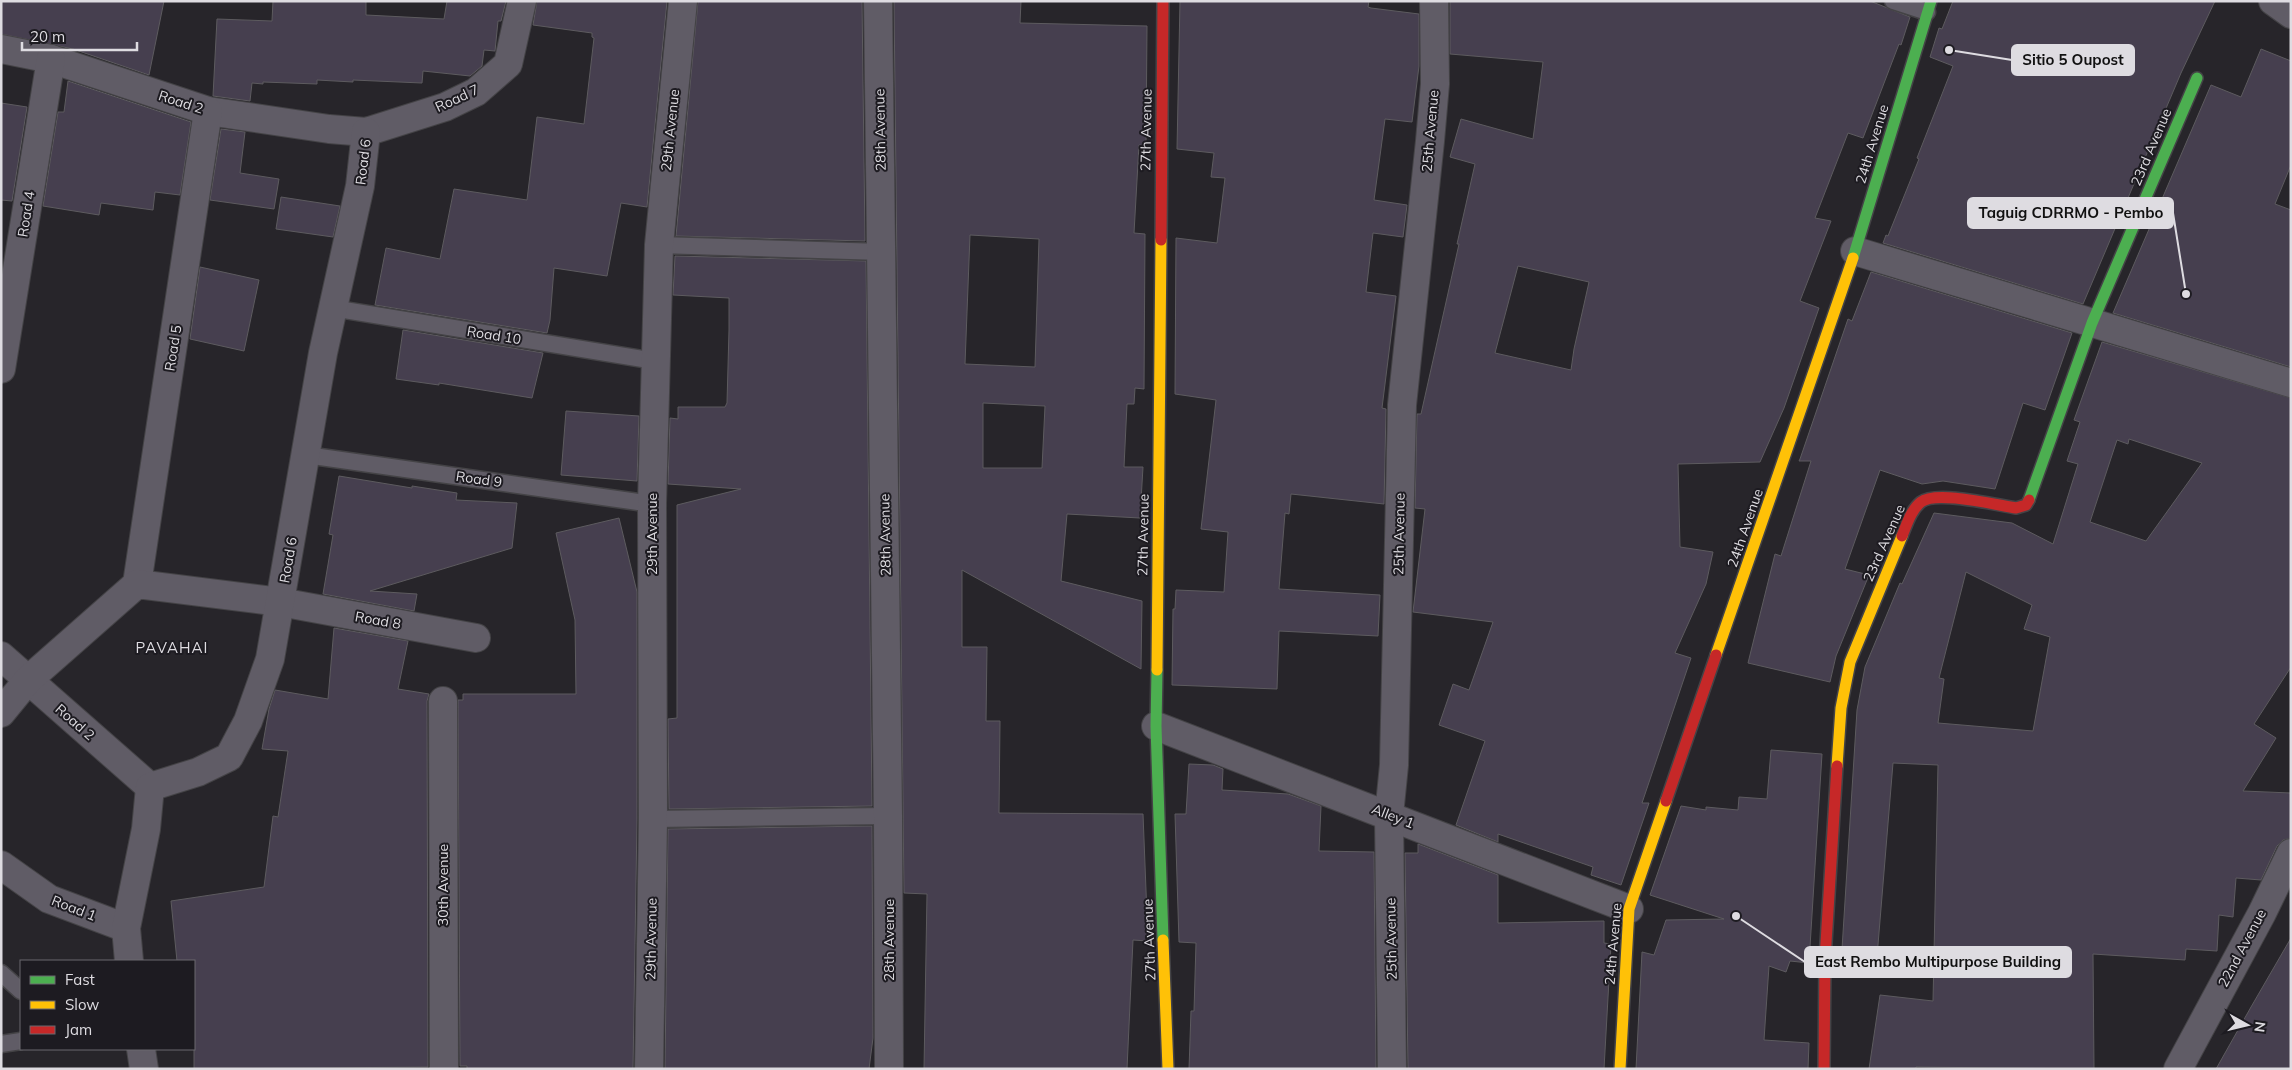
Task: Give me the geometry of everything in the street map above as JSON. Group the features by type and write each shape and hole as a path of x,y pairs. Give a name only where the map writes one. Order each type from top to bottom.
{"street":[{"name":"Road 7","path":"366,132 445,107 476,92 508,64 522,1"},
{"name":"29th Avenue","path":"649,1069 653,819 652,504 655,362 659,245 683,1"},
{"name":"28th Avenue","path":"878,1 888,816 889,1069"},
{"name":"27th Avenue","path":"1163,1 1156,726 1168,1069"},
{"name":"25th Avenue","path":"1392,1069 1389,815 1394,765 1402,405 1430,141 1434,84 1434,1"},
{"path":"2273,1 2291,14"},
{"name":"24th Avenue","path":"1620,1069 1629,909 1855,251 1929,7"},
{"name":"Road 2","path":"1,49 51,59 208,111 329,129 366,132"},
{"name":"Road 4","path":"1,369 51,59"},
{"name":"23rd Avenue","path":"1824,1069 1825,959 1840,717 1850,662 1914,508 1922,499 1931,496 1943,497 2016,508 2026,504 2037,482 2092,323 2197,78"},
{"name":"Road 5","path":"137,584 208,111"},
{"name":"Road 6","path":"150,787 198,772 229,757 248,721 270,659 332,308 360,186 366,132"},
{"path":"1855,251 2291,383"},
{"path":"1,713 28,680 137,584 280,602"},
{"name":"Road 8","path":"280,602 476,638"},
{"name":"Road 2","path":"1,656 150,787"},
{"name":"30th Avenue","path":"443,701 444,1069"},
{"name":"Alley 1","path":"1156,726 1629,909"},
{"path":"129,960 126,928 146,829 150,787"},
{"name":"22nd Avenue","path":"2178,1069 2262,913 2291,853"},
{"name":"Road 1","path":"1,865 49,899 126,928"},
{"path":"141,1050 144,1069"}],"lane":[{"path":"1893,1 1929,7"},
{"path":"659,245 882,252"},
{"name":"Road 10","path":"332,308 655,362"},
{"name":"Road 9","path":"306,455 652,504"},
{"path":"653,819 888,816"},
{"path":"1,973 20,990"},
{"path":"1,1044 20,1041"}],"building":[{"path":"1,1 164,1 149,75 73,49 1,34"},
{"path":"273,1 366,1 366,15 444,19 447,1 506,1 501,21 498,21 495,51 484,50 482,66 470,76 423,71 422,83 353,80 353,82 317,80 317,84 263,82 263,84 252,83 250,101 213,96 217,19 272,21"},
{"path":"537,1 667,1 647,207 621,203 607,276 554,268 550,320 547,333 375,305 386,248 440,259 454,189 527,200 537,117 584,124 594,38 592,33 533,25"},
{"path":"698,1 862,1 865,241 676,236"},
{"path":"894,1 1021,1 1020,23 1147,26 1146,146 1139,145 1134,233 1145,234 1144,389 1135,388 1134,404 1127,404 1124,467 1143,467 1140,518 1067,514 1061,581 1142,601 1141,669 962,570 962,647 987,647 986,721 1000,721 999,813 1143,814 1148,941 1133,940 1127,1069 924,1069 927,894 904,893","holes":["970,235 1039,239 1035,367 965,364","983,403 1045,406 1042,468 983,468"]},
{"path":"1180,1 1369,1 1368,7 1371,8 1419,14 1419,66 1412,122 1385,119 1374,200 1407,205 1403,237 1373,233 1366,292 1396,296 1382,408 1386,409 1384,504 1291,494 1289,514 1285,513 1279,589 1380,595 1378,636 1279,631 1277,689 1172,685 1173,609 1175,609 1176,590 1224,592 1228,532 1201,529 1216,400 1175,394 1176,238 1217,243 1225,178 1211,177 1214,153 1177,149"},
{"path":"1450,1 1870,1 1910,17 1901,45 1899,44 1863,138 1848,133 1815,218 1831,221 1800,301 1819,308 1784,408 1760,462 1678,464 1680,547 1713,552 1706,584 1675,653 1691,658 1642,803 1649,803 1621,885 1591,875 1593,867 1498,834 1498,842 1456,825 1485,741 1439,725 1453,684 1469,690 1493,622 1413,612 1425,509 1415,508 1417,414 1421,414 1475,164 1450,157 1461,119 1533,139 1543,62 1450,54","holes":["1518,266 1589,282 1571,370 1495,353"]},
{"path":"1953,1 2215,1 2181,73 2083,304 1883,243 1886,235 1888,236 1919,159 1917,158 1953,66 1930,57 1939,28 1942,29"},
{"path":"2261,49 2291,61 2291,165 2275,204 2291,210 2291,367 2113,313 2211,85 2241,97"},
{"path":"68,81 191,122 180,195 155,192 153,210 101,203 99,215 43,206 58,112 64,112"},
{"path":"1,103 27,107 12,201 1,200"},
{"path":"221,129 245,132 240,173 279,179 274,209 210,200"},
{"path":"281,197 340,206 333,237 276,229"},
{"path":"675,256 866,261 872,806 669,809 668,719 677,718 677,505 741,489 668,484 670,418 678,419 678,407 725,407 727,403 729,298 673,295"},
{"path":"200,267 259,280 244,351 190,339"},
{"path":"1871,272 2072,333 2045,410 2023,403 1995,489 1943,481 1922,484 1880,470 1845,569 1869,575 1836,656 1830,682 1748,663 1775,554 1781,556 1811,461 1799,461 1848,319 1852,321"},
{"path":"403,330 543,353 532,398 439,383 439,385 396,379"},
{"path":"2102,342 2291,398 2291,667 2254,724 2276,738 2243,791 2291,793 2291,838 2283,840 2277,846 2261,880 2236,878 2233,917 2219,915 2217,951 2186,949 2185,960 2093,954 2094,1069 1916,1067 1916,1069 1869,1069 1880,995 1933,1001 1938,765 1893,763 1876,969 1841,965 1857,710 1865,667 1900,583 1902,584 1934,513 2012,523 2053,544 2078,464 2067,461 2080,422 2074,420","holes":["2129,439 2202,463 2146,541 2090,522 2117,440 2128,444","1966,572 2032,605 2024,629 2050,637 2033,731 1938,723 1944,679 1939,678"]},
{"path":"566,411 639,416 637,481 561,475"},
{"path":"339,476 457,493 456,500 517,503 512,548 370,591 417,594 414,611 323,594 333,535 329,534"},
{"path":"619,518 637,592 637,819 633,1069 467,1069 467,1066 460,1066 458,700 463,700 463,694 576,694 575,620 556,533"},
{"path":"334,628 408,641 398,689 429,694 427,701 428,1067 194,1069 195,960 177,960 171,901 264,887 273,816 278,817 288,751 262,749 269,709 275,690 328,699"},
{"path":"1771,750 1822,754 1809,963 1790,961 1786,972 1769,966 1764,1040 1809,1043 1808,1069 1636,1069 1642,952 1654,955 1666,920 1724,919 1650,895 1681,806 1706,810 1706,807 1738,810 1739,797 1767,799"},
{"path":"1189,764 1213,765 1223,769 1222,790 1288,794 1321,806 1319,851 1374,852 1376,1069 1189,1069 1191,1011 1194,1011 1196,943 1179,942 1175,814 1186,814"},
{"path":"872,826 873,1038 869,1069 665,1069 668,829"},
{"path":"1418,844 1498,875 1498,923 1604,921 1604,943 1611,944 1604,1069 1408,1069 1405,853 1418,853"},
{"path":"2291,938 2291,1069 2216,1069 2251,1007"}],"traffic: fast":[{"path":"1853,258 1931,1"},
{"path":"2029,500 2092,323 2197,78"},
{"path":"1157,670 1156,726 1163,940"}],"traffic: slow":[{"path":"1157,670 1161,240"},
{"path":"1716,655 1853,258"},
{"path":"1837,766 1841,708 1850,662 1902,536"},
{"path":"1620,1069 1629,909 1666,801"},
{"path":"1163,940 1168,1069"}],"traffic: jam":[{"path":"1161,240 1163,1"},
{"path":"1902,536 1915,509 1921,502 1929,499 1939,497 1952,498 2016,508 2026,505 2029,500"},
{"path":"1666,801 1716,655"},
{"path":"1824,1069 1825,959 1837,766"}],"place":[{"name":"Sitio 5 Oupost","path":"1949,50"},
{"name":"Taguig CDRRMO - Pembo","path":"2186,294"},
{"name":"East Rembo Multipurpose Building","path":"1736,916"}],"district":[{"name":"PAVAHAI","path":"172,648"}]}
